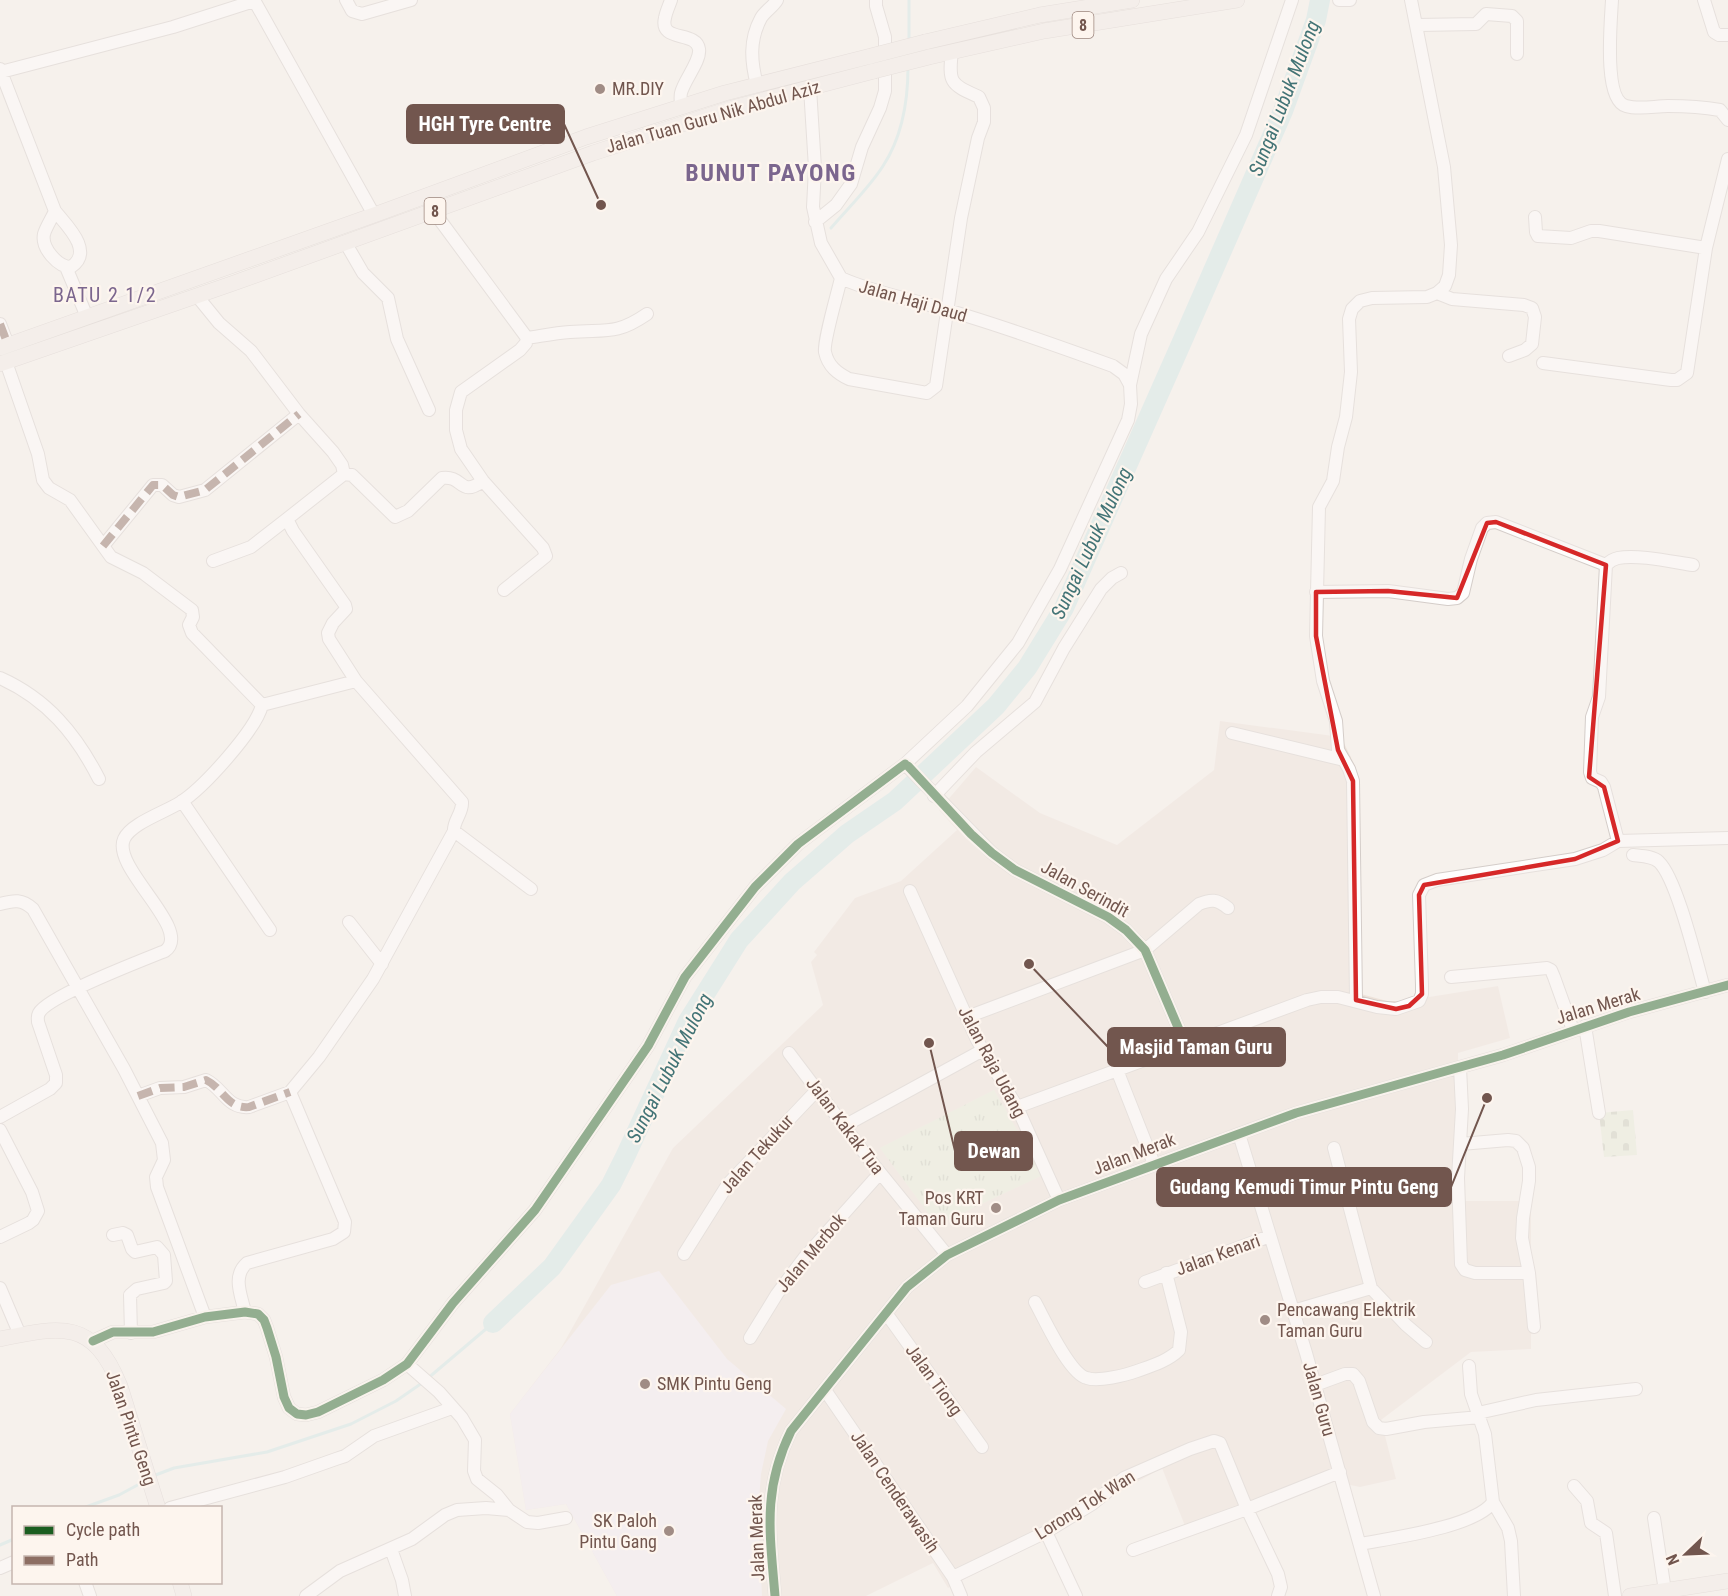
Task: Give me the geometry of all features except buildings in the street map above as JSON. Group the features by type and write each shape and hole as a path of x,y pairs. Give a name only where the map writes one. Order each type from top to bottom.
{"main road":[{"name":"Jalan Tuan Guru Nik Abdul Aziz","path":"3,355 87,317 561,148 586,137 681,107 757,85 873,64 1040,15 1132,0"},
{"name":"Jalan Tuan Guru Nik Abdul Aziz","path":"927,49 952,51 1044,31 1237,0"},
{"name":"Jalan Tuan Guru Nik Abdul Aziz","path":"3,355 197,296 583,157 732,108 810,88 873,64"},
{"path":"561,148 575,148 583,157"},
{"path":"0,1339 45,1330 59,1330 73,1332 93,1341"},
{"name":"Jalan Pintu Geng","path":"93,1341 114,1369 157,1506"},
{"path":"1630,1596 1728,1581"}],"street":[{"path":"346,0 352,11 362,14 411,0"},
{"path":"671,0 665,18 666,28 671,34 692,39 699,50 698,57 681,92 681,107"},
{"path":"757,85 752,64 756,30 761,18 777,0"},
{"path":"815,222 836,205 851,184 862,147 880,108 885,91 885,37 876,0"},
{"path":"93,1341 113,1332 153,1332 206,1317 245,1312 258,1314 264,1320 289,1408 297,1414 306,1415 318,1412 412,1368 453,1303 535,1210 648,1046 685,978 755,887 798,844 906,765 967,706 1018,643 1060,569 1128,420 1131,404 1130,385 1141,334 1166,279 1198,232 1233,164 1246,135 1292,0"},
{"path":"1339,0 1350,0"},
{"path":"1356,1000 1353,781 1338,750 1336,722 1323,681 1316,636 1319,507 1334,482 1338,447 1346,417 1351,372 1349,319 1352,309 1360,301 1372,298 1427,297 1437,293 1445,286 1449,275 1451,245 1444,167 1412,0"},
{"path":"1611,0 1610,51 1613,88 1617,101 1624,106 1633,107 1671,106 1720,110 1728,120"},
{"path":"1704,0 1714,32 1719,35 1728,35"},
{"path":"66,267 76,263 79,248 72,229 55,211 0,71 172,27 254,1 374,215"},
{"path":"1417,24 1476,24 1486,14 1512,16 1517,21 1517,54"},
{"path":"841,278 825,349 830,364 839,374 849,379 927,393 932,390 936,386 961,218 978,138 984,122 984,108 979,97 953,82 950,72 952,51"},
{"name":"Jalan Haji Daud","path":"810,88 815,168 813,207 815,222 821,243 841,278 869,289 1024,334 1113,366 1124,374 1130,385"},
{"path":"1543,363 1671,380 1687,373 1706,248 1728,159"},
{"path":"55,211 44,234 45,241 51,254 66,267 87,317"},
{"path":"434,212 527,338"},
{"path":"1535,217 1538,236 1571,238 1591,231 1599,231 1706,248"},
{"path":"345,242 363,273 388,298 397,339 429,410"},
{"path":"1437,293 1452,299 1524,304 1532,308 1534,317 1532,344 1509,356"},
{"path":"197,296 219,323 251,351 299,414 333,452 344,474"},
{"path":"527,338 570,332 615,330 627,327 647,314"},
{"path":"0,324 3,355 38,454 43,480 49,488 70,500 111,557 143,573 192,610 193,617 189,625 192,633 262,705"},
{"path":"504,590 546,556 543,548 483,481 461,449 456,430 456,410 461,392 520,350 527,338"},
{"path":"103,546 153,485 162,485 173,495 179,497 205,490 299,414"},
{"path":"213,561 251,547 344,474 352,475 395,517 408,511 442,478 452,479 467,488 472,488 483,481"},
{"path":"138,1096 167,1086 184,1087 206,1080 212,1083 226,1100 242,1108 290,1092 336,1033 382,964 454,831 453,826 461,812 462,802 356,681 329,639 330,628 346,609 345,604 293,531 287,519"},
{"path":"1316,592 1388,591 1448,599 1456,598 1463,592 1482,528 1487,523 1496,522 1606,565"},
{"path":"1618,841 1604,787 1601,782 1592,777 1590,772 1592,717 1599,697 1606,565 1617,558 1632,557 1694,565"},
{"path":"932,793 1035,702 1064,648 1101,589 1121,573"},
{"path":"0,678 43,703 75,738 99,779"},
{"path":"262,705 356,681"},
{"path":"0,1117 50,1089 56,1083 56,1075 38,1018 41,1010 76,988 165,951 170,946 172,941 167,925 128,864 123,852 123,841 130,830 182,801 209,777 256,721 262,705"},
{"path":"1232,733 1344,760"},
{"name":"Jalan Serindit","path":"906,765 992,854 1015,870 1108,917 1126,930 1145,950 1186,1046"},
{"path":"182,801 270,930"},
{"path":"454,831 531,889"},
{"path":"1017,1107 1307,1000 1338,997 1396,1009 1419,1001 1422,985 1419,895 1424,885 1437,880 1575,860 1618,841 1728,838"},
{"path":"1632,855 1659,861 1666,871 1674,888 1705,992"},
{"name":"Jalan Raja Udang","path":"910,891 967,1017 983,1050 1017,1107 1059,1200"},
{"path":"967,1017 1145,950 1199,904 1215,900 1228,908"},
{"path":"0,904 26,902 33,909 162,1143 164,1160 156,1177 157,1187 206,1317"},
{"path":"349,922 382,964"},
{"path":"1451,977 1547,968 1551,970 1579,1028 1599,1113"},
{"name":"Jalan Merak","path":"775,1596 770,1504 774,1471 791,1431 907,1287 947,1254 1059,1200 1296,1113 1503,1055 1579,1028 1728,985"},
{"path":"844,1126 983,1050"},
{"name":"Jalan Kakak Tua","path":"789,1053 880,1173 947,1254"},
{"path":"1460,1067 1461,1144 1458,1178 1462,1267 1475,1273 1529,1273"},
{"path":"1117,1070 1154,1164"},
{"name":"Jalan Tekukur","path":"684,1254 728,1184 817,1090"},
{"path":"245,1312 238,1273 247,1263 333,1239 344,1232 345,1222 290,1092"},
{"path":"0,1130 32,1192 38,1211 29,1223 0,1237"},
{"name":"Jalan Guru","path":"1239,1134 1315,1385 1374,1596"},
{"path":"1461,1144 1508,1140 1516,1141 1523,1148 1529,1167 1529,1181 1522,1238 1529,1273 1534,1327"},
{"path":"1334,1148 1371,1287 1406,1325 1426,1342"},
{"name":"Jalan Merbok","path":"750,1338 777,1294 804,1258 880,1173"},
{"path":"113,1235 127,1234 135,1252 157,1247 164,1255 166,1281 164,1284 137,1289 130,1295 131,1333"},
{"name":"Jalan Kenari","path":"1145,1282 1270,1236"},
{"name":"Jalan Kenari","path":"1035,1302 1074,1369 1084,1378 1129,1374 1158,1363 1179,1350 1181,1332 1166,1273"},
{"path":"1293,1311 1371,1287"},
{"path":"0,1288 20,1335"},
{"name":"Jalan Tiong","path":"886,1313 982,1447"},
{"path":"1468,1366 1471,1394 1485,1434 1491,1505 1508,1528 1511,1541 1514,1596"},
{"path":"412,1368 439,1392 462,1418 475,1440 474,1471 477,1479 497,1495 508,1510 527,1522 538,1523 566,1518"},
{"path":"1315,1385 1345,1374 1353,1374 1359,1381 1373,1422 1382,1430 1479,1415 1536,1400 1636,1389"},
{"name":"Jalan Cenderawasih","path":"825,1390 953,1577 961,1596"},
{"path":"177,1506 285,1477 336,1459 374,1436 452,1408"},
{"name":"Lorong Tok Wan","path":"953,1577 1046,1532 1092,1504 1124,1478 1214,1441 1220,1443 1226,1455 1247,1509"},
{"path":"1133,1550 1247,1509 1340,1472"},
{"path":"1574,1486 1587,1501 1591,1523 1606,1533 1615,1596"},
{"path":"1360,1544 1427,1531 1470,1518 1491,1505"},
{"path":"306,1596 340,1570 412,1539 445,1515 457,1510 486,1508 508,1510"},
{"path":"1247,1509 1278,1574 1281,1587 1278,1596"},
{"path":"1653,1518 1665,1591"},
{"path":"1046,1532 1076,1596"},
{"path":"391,1549 405,1596"}],"highlighted area":[{"path":"1496,522 1606,565 1589,777 1604,787 1618,841 1575,859 1424,885 1419,895 1422,994 1409,1006 1396,1009 1356,1000 1353,781 1338,750 1316,636 1316,592 1388,591 1457,598 1487,523"}],"shaded area":[{"path":"1220,721 1341,737 1356,768 1361,994 1387,1001 1404,1001 1498,986 1510,1038 1458,1053 1460,1201 1531,1201 1531,1349 1471,1352 1381,1420 1396,1479 1360,1487 1331,1481 1189,1536 1162,1468 948,1588 933,1563 866,1596 782,1596 780,1591 768,1596 617,1596 566,1504 526,1510 510,1414 561,1348 673,1148 823,1005 811,962 817,955 814,952 855,898 901,881 957,830 939,810 976,767 1040,813 1117,845 1214,770"},
{"name":"SMK Pintu Geng","path":"659,1271 727,1359 786,1409 768,1441 761,1474 758,1512 762,1596 617,1596 566,1504 526,1510 510,1414 611,1285"}],"green space":[{"path":"994,1090 1043,1175 937,1225 880,1148"},
{"path":"1633,1110 1637,1155 1604,1157 1599,1113"}],"waterway":[{"path":"909,0 909,42"},
{"name":"Sungai Lubuk Mulong","path":"493,1323 552,1267 611,1185 688,1021 739,940 792,882 847,834 895,801 996,706 1027,668 1064,608 1181,344 1283,111 1316,20 1320,0"},
{"path":"831,228 871,182 890,155 903,118 908,67"},
{"name":"Sungai Lubuk Mulong","path":"427,1379 493,1323"},
{"name":"Sungai Lubuk Mulong","path":"153,1476 174,1468 267,1452 351,1424 396,1401 422,1383"},
{"name":"Sungai Lubuk Mulong","path":"89,1506 119,1495 145,1481"},
{"name":"Sungai Lubuk Mulong","path":"0,1545 12,1540"}],"marked path":[{"path":"0,324 8,345"},
{"path":"103,546 153,485 162,485 173,495 179,497 205,490 299,414"},
{"path":"138,1096 160,1088 184,1087 206,1080 235,1105 242,1107 249,1107 290,1092"}],"cycle path":[{"path":"93,1341 113,1332 153,1332 205,1317 245,1312 258,1314 264,1320 267,1328 276,1357 284,1397 289,1408 297,1414 306,1415 318,1412 383,1380 407,1364 453,1303 535,1210 648,1046 685,977 755,887 798,844 905,764"},
{"path":"908,766 971,834 992,853 1015,870 1108,917 1126,930 1145,950 1186,1046"},
{"path":"775,1596 770,1512 776,1473 791,1431 907,1287 947,1255 1059,1200 1296,1113 1503,1055 1629,1012 1728,985"}],"place":[{"name":"MR.DIY","path":"600,89"},
{"name":"HGH Tyre Centre","path":"601,205"},
{"name":"Masjid Taman Guru","path":"1029,964"},
{"name":"Dewan","path":"929,1043"},
{"name":"Gudang Kemudi Timur Pintu Geng","path":"1487,1098"},
{"name":"Pos KRT Taman Guru","path":"996,1208"},
{"name":"Pencawang Elektrik Taman Guru","path":"1265,1320"},
{"name":"SMK Pintu Geng","path":"645,1384"},
{"name":"SK Paloh Pintu Gang","path":"669,1531"}],"district":[{"name":"BUNUT PAYONG","path":"771,173"},
{"name":"BATU 2 1/2","path":"105,295"}]}
